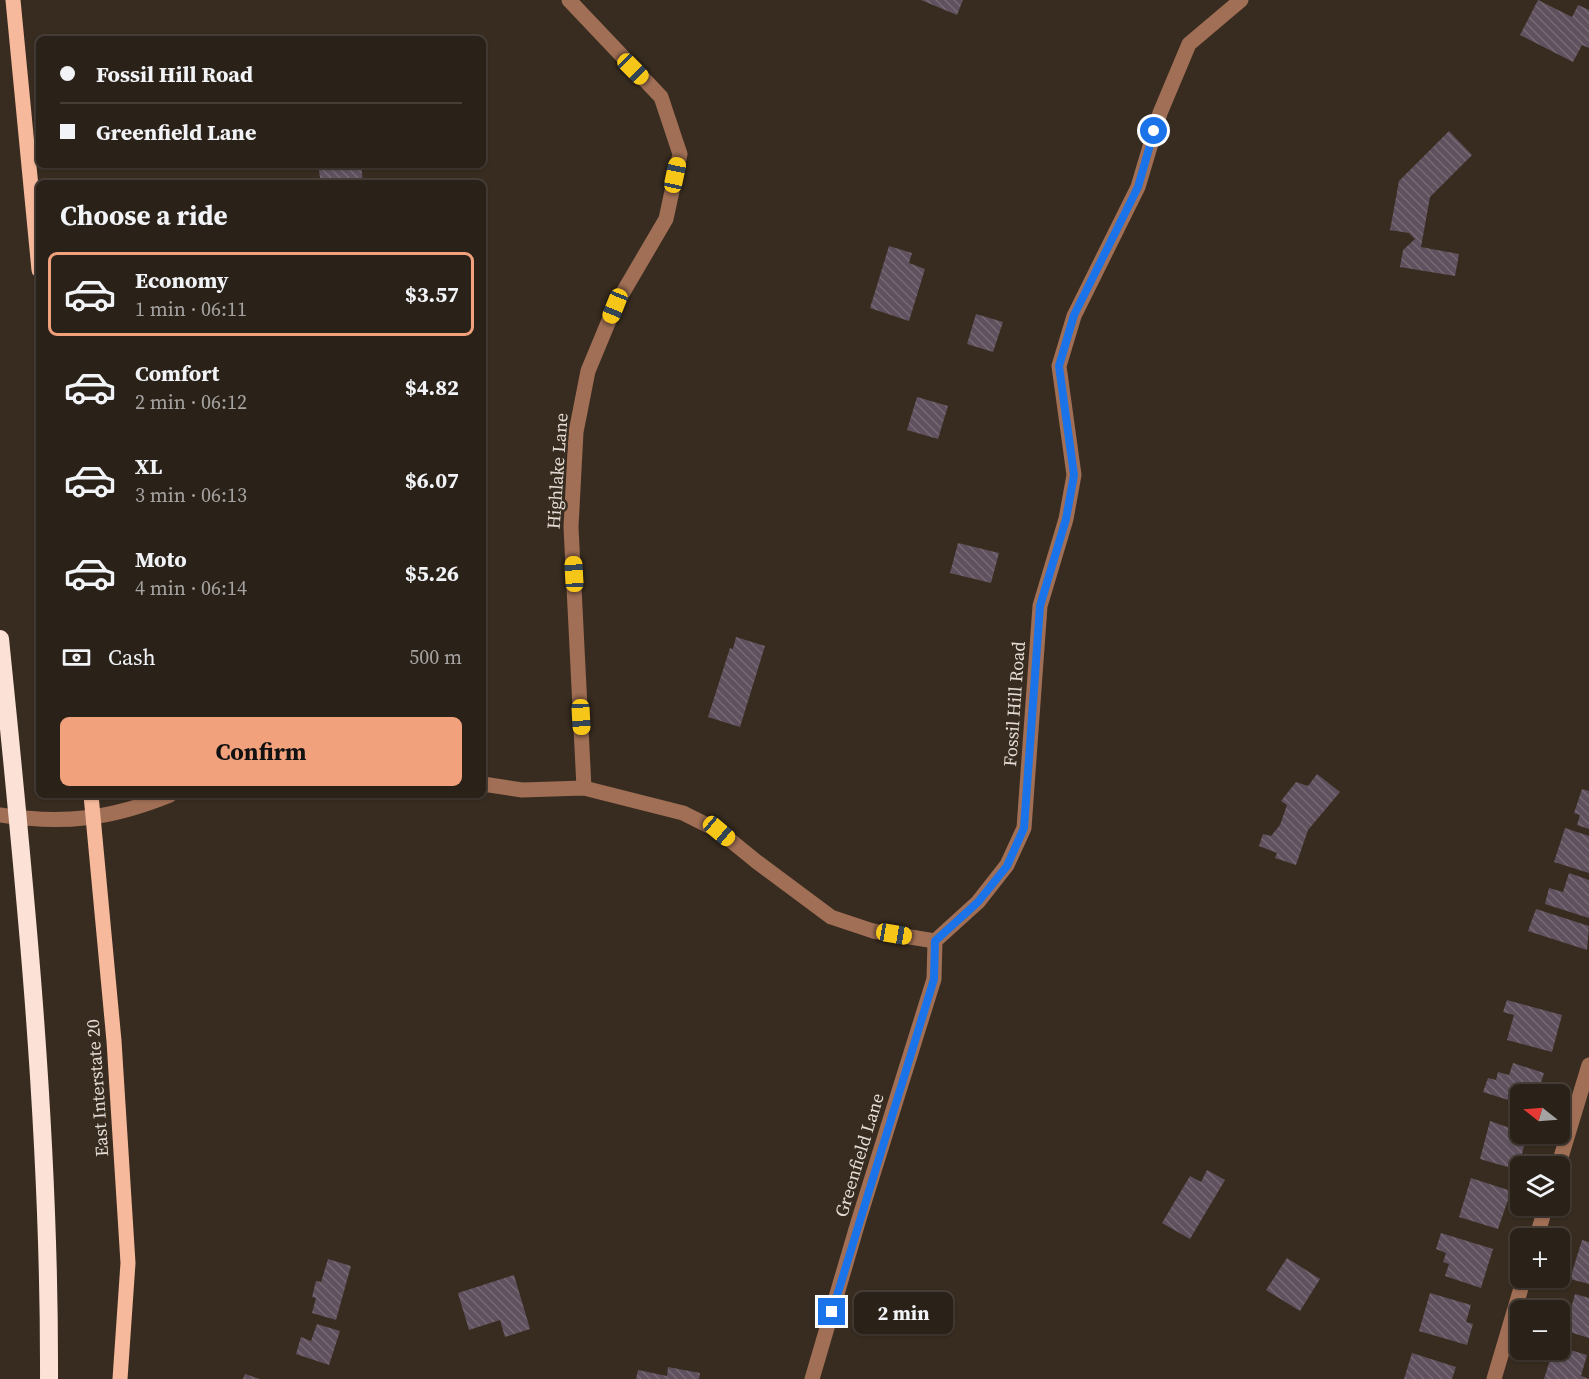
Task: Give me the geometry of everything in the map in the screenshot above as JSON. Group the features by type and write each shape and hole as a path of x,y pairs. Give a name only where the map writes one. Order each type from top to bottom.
{"highway":[{"path":"0,639 24,866 45,1186 50,1294 50,1379"}],"main road":[{"path":"13,0 36,239"},
{"name":"East Interstate 20","path":"91,798 114,1041 128,1263 120,1379"}],"street":[{"name":"Highlake Lane","path":"569,0 661,97 680,153 666,219 615,306 588,371 576,432 571,527 584,788"},
{"name":"Fossil Hill Road","path":"935,941 978,902 1007,866 1024,828 1040,606 1066,519 1074,475 1059,366 1074,315 1138,187 1160,113 1189,44 1241,0"},
{"path":"486,784 522,790 584,788 683,813 719,831 831,917 873,931 935,941"},
{"path":"0,815 32,820 93,819 144,806 163,798"},
{"name":"Greenfield Lane","path":"812,1379 934,979 935,941"},
{"path":"1561,1156 1589,1065"},
{"path":"1494,1379 1521,1288"}],"building":[{"path":"921,0 963,0 957,15"},
{"path":"1538,0 1572,17 1578,5 1589,10 1589,48 1582,45 1573,62 1520,35"},
{"path":"1449,131 1472,155 1430,197 1421,247 1459,254 1455,276 1400,267 1403,250 1415,239 1409,233 1390,230 1399,181"},
{"path":"318,168 361,168 363,180 320,180"},
{"path":"889,246 912,253 909,263 925,269 909,321 870,308"},
{"path":"976,314 1003,322 993,352 967,344"},
{"path":"917,397 948,406 938,439 907,430"},
{"path":"958,543 999,553 991,583 950,573"},
{"path":"736,637 765,646 740,727 708,717 730,648 733,649"},
{"path":"1317,774 1340,792 1308,830 1296,865 1275,858 1277,853 1259,846 1263,834 1271,836 1280,825 1287,805 1281,801 1296,782 1308,786"},
{"path":"1582,789 1589,791 1589,829 1577,825 1580,815 1574,813"},
{"path":"1565,828 1589,836 1589,873 1554,862"},
{"path":"1569,873 1589,880 1589,918 1545,904 1549,888 1563,892"},
{"path":"1536,909 1589,926 1587,950 1528,931"},
{"path":"1507,1000 1562,1015 1552,1052 1507,1040 1514,1015 1503,1012"},
{"path":"1513,1063 1544,1073 1540,1084 1510,1084 1510,1101 1483,1092 1488,1078 1496,1080 1498,1072 1509,1075"},
{"path":"1490,1121 1510,1128 1510,1144 1524,1144 1522,1156 1510,1156 1510,1168 1480,1159"},
{"path":"1207,1170 1225,1180 1190,1239 1162,1223 1190,1176 1201,1182"},
{"path":"1471,1178 1510,1191 1498,1229 1459,1217"},
{"path":"1441,1233 1493,1249 1481,1288 1445,1276 1449,1264 1443,1262 1446,1253 1436,1249"},
{"path":"1582,1240 1589,1242 1589,1284 1570,1279"},
{"path":"1287,1258 1320,1279 1300,1311 1266,1290"},
{"path":"328,1259 351,1266 336,1320 312,1313 316,1298 312,1297 316,1281 321,1282"},
{"path":"514,1275 530,1329 505,1337 500,1320 469,1330 458,1293"},
{"path":"1430,1293 1471,1305 1466,1322 1473,1324 1467,1345 1419,1331"},
{"path":"1575,1294 1589,1298 1589,1338 1570,1332 1570,1312"},
{"path":"317,1324 340,1331 329,1365 296,1354 301,1337 311,1341"},
{"path":"1570,1350 1587,1355 1581,1376 1589,1379 1544,1379 1550,1360 1570,1360"},
{"path":"1412,1353 1456,1367 1452,1379 1404,1379"},
{"path":"668,1367 700,1373 699,1379 636,1379 638,1370 667,1376"},
{"path":"245,1374 260,1379 243,1379"}],"route":[{"path":"832,1312 934,979 935,941 978,902 1007,866 1024,828 1040,606 1066,519 1074,475 1059,366 1074,315 1138,187 1154,131"}]}
